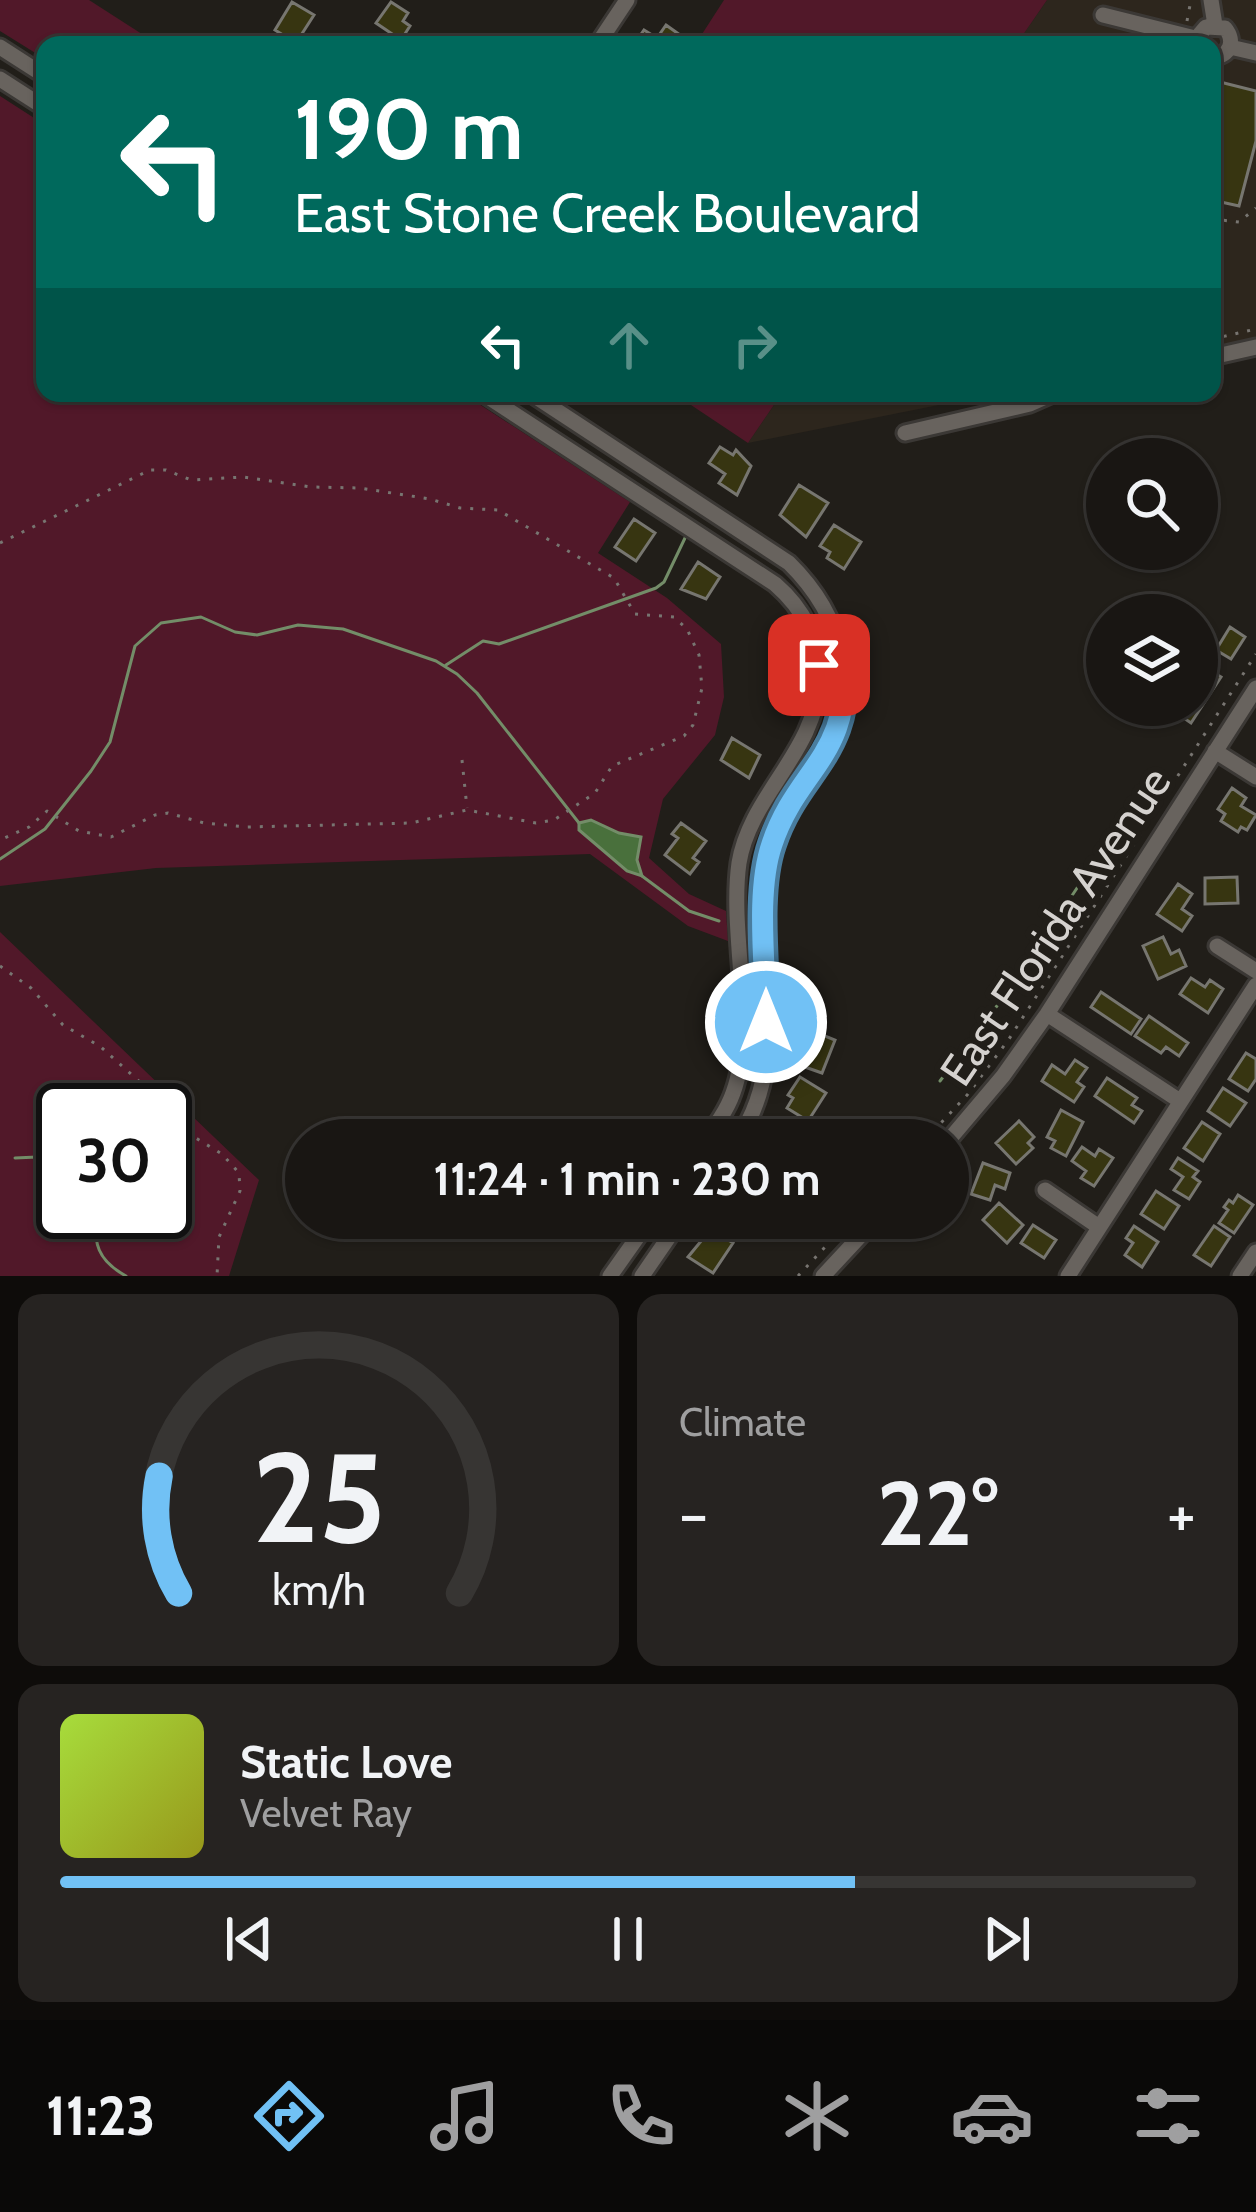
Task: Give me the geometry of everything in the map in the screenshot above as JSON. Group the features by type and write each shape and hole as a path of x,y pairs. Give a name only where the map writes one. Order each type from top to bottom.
{"street":[{"path":"1211,0 1215,25"},
{"path":"603,36 625,1"},
{"path":"1103,15 1178,36"},
{"path":"1202,36 1206,27 1215,25 1228,32 1230,46 1221,55"},
{"path":"0,46 36,70"},
{"path":"1230,46 1256,53"},
{"path":"0,79 36,102"},
{"path":"1221,355 1256,346"},
{"path":"496,402 786,594 807,623 818,659 819,688 811,725 752,824 740,863 732,1018 737,1081 720,1119"},
{"path":"544,402 789,562 832,619 843,656 845,691 834,738 771,846 765,877 767,1049 760,1096 748,1119"},
{"path":"905,433 1035,402"},
{"path":"708,540 722,518"},
{"path":"818,659 862,654"},
{"name":"East Florida Avenue","path":"967,1119 1047,1014 1256,688"},
{"path":"1215,751 1256,777"},
{"path":"763,806 803,829"},
{"path":"1217,946 1256,971"},
{"path":"1068,1276 1256,985"},
{"path":"1047,1014 1180,1101"},
{"path":"732,1018 766,1022"},
{"path":"1045,1190 1099,1227"},
{"path":"610,1276 636,1239"},
{"path":"642,1276 668,1239"},
{"path":"823,1276 857,1239"},
{"path":"1240,1276 1256,1252"}],"path":[{"path":"1187,21 1191,0"},
{"path":"1221,220 1239,222 1256,208"},
{"path":"1221,337 1256,329"},
{"path":"0,543 126,479 166,470 190,480 260,478 430,499 460,508 498,510 614,578 640,617 668,614 687,629 699,656 699,711 684,736 612,766 595,793 561,817 536,823 467,810 411,823 224,826 169,814 155,815 111,837 97,836 43,812 28,827 0,840"},
{"path":"945,1119 1009,1039 1256,654"},
{"path":"462,760 467,810"},
{"path":"0,966 31,988 63,1025 100,1047 152,1093 186,1132 222,1154 238,1173 240,1192 219,1237 218,1276"},
{"path":"798,1276 833,1239"}],"shaded area":[{"path":"0,0 89,0 145,36 36,36 36,53 0,31"},
{"path":"724,0 1047,0 1022,36 701,36"},
{"path":"1047,0 1256,0 1256,342 1221,349 1221,36 1022,36"},
{"path":"0,96 36,119 36,402 476,402 630,502 598,553 667,598 721,644 724,697 715,735 663,799 649,858 689,894 726,911 728,941 688,926 590,854 156,868 0,886"},
{"path":"686,402 776,402 748,443"},
{"path":"776,402 954,402 748,443"},
{"path":"591,820 641,837 637,860 642,876 627,871 579,830 579,823"},
{"path":"0,932 158,1083 36,1083 36,1239 192,1239 192,1116 259,1180 229,1276 0,1276"}],"building":[{"path":"292,2 314,15 300,36 285,36 275,30"},
{"path":"391,2 408,13 403,21 410,26 404,36 395,36 376,23"},
{"path":"666,25 680,35 679,36 658,36"},
{"path":"1221,82 1256,91 1256,141 1239,206 1221,202"},
{"path":"720,447 733,455 736,450 751,466 737,495 719,483 725,474 709,463"},
{"path":"799,485 828,503 806,537 780,515"},
{"path":"634,519 655,533 636,561 615,547"},
{"path":"834,525 861,542 844,569 827,558 830,552 820,546"},
{"path":"698,562 720,577 706,599 681,589"},
{"path":"1230,627 1245,637 1231,659 1218,647"},
{"path":"732,738 760,755 749,778 721,760"},
{"path":"1232,788 1246,798 1241,806 1256,815 1247,830 1241,827 1238,832 1221,821 1225,814 1218,809"},
{"path":"681,823 706,841 693,858 699,862 690,874 665,855 678,838 672,834"},
{"path":"1237,877 1238,903 1205,904 1205,878"},
{"path":"1178,884 1192,894 1182,909 1192,916 1182,931 1157,914"},
{"path":"1163,937 1171,954 1179,950 1186,966 1158,979 1143,946"},
{"path":"1191,978 1205,987 1210,980 1223,989 1208,1013 1180,994"},
{"path":"1101,992 1141,1019 1131,1034 1091,1007"},
{"path":"1149,1016 1188,1043 1179,1056 1166,1047 1161,1053 1135,1036"},
{"path":"815,1032 835,1040 822,1073 802,1066"},
{"path":"1246,1053 1256,1059 1256,1079 1248,1091 1229,1079"},
{"path":"1075,1060 1087,1068 1077,1082 1084,1087 1074,1102 1042,1081 1052,1065 1065,1074"},
{"path":"800,1077 826,1093 809,1119 787,1108 793,1098 788,1095"},
{"path":"1107,1078 1137,1098 1132,1105 1142,1111 1134,1123 1095,1096"},
{"path":"1223,1088 1246,1103 1230,1126 1208,1111"},
{"path":"1061,1110 1083,1122 1066,1156 1051,1148 1055,1141 1047,1137"},
{"path":"1019,1121 1034,1137 1028,1143 1033,1148 1016,1164 996,1143"},
{"path":"1202,1122 1220,1134 1203,1161 1184,1148"},
{"path":"1082,1147 1095,1156 1099,1149 1113,1158 1094,1186 1081,1178 1086,1171 1072,1161"},
{"path":"1178,1158 1198,1171 1193,1177 1200,1182 1189,1199 1174,1190 1183,1177 1171,1169"},
{"path":"983,1163 1010,1173 1005,1189 995,1185 990,1200 971,1194"},
{"path":"1156,1191 1179,1206 1164,1229 1141,1214"},
{"path":"1238,1195 1253,1205 1234,1233 1219,1223 1228,1210 1224,1207"},
{"path":"999,1203 1023,1225 1007,1243 983,1220"},
{"path":"1033,1225 1056,1240 1044,1258 1021,1243"},
{"path":"1134,1226 1158,1242 1142,1267 1125,1255 1133,1243 1126,1238"},
{"path":"1214,1226 1230,1237 1211,1266 1194,1255"},
{"path":"703,1239 733,1243 713,1273 688,1257"}],"waterway":[{"path":"446,665 483,641 499,644 656,588 664,582 685,538"},
{"path":"0,859 45,829 110,742 135,646 161,623 201,617 235,632 257,635 298,625 343,629 436,661 477,693 579,823"},
{"path":"940,1081 1006,994 1128,812"},
{"path":"642,876 689,911 719,921"},
{"path":"15,1158 36,1157"},
{"path":"96,1239 109,1264 126,1276"}],"route":[{"path":"766,1022 765,877 771,846 834,738 845,691 843,656 818,659 819,665"}]}
